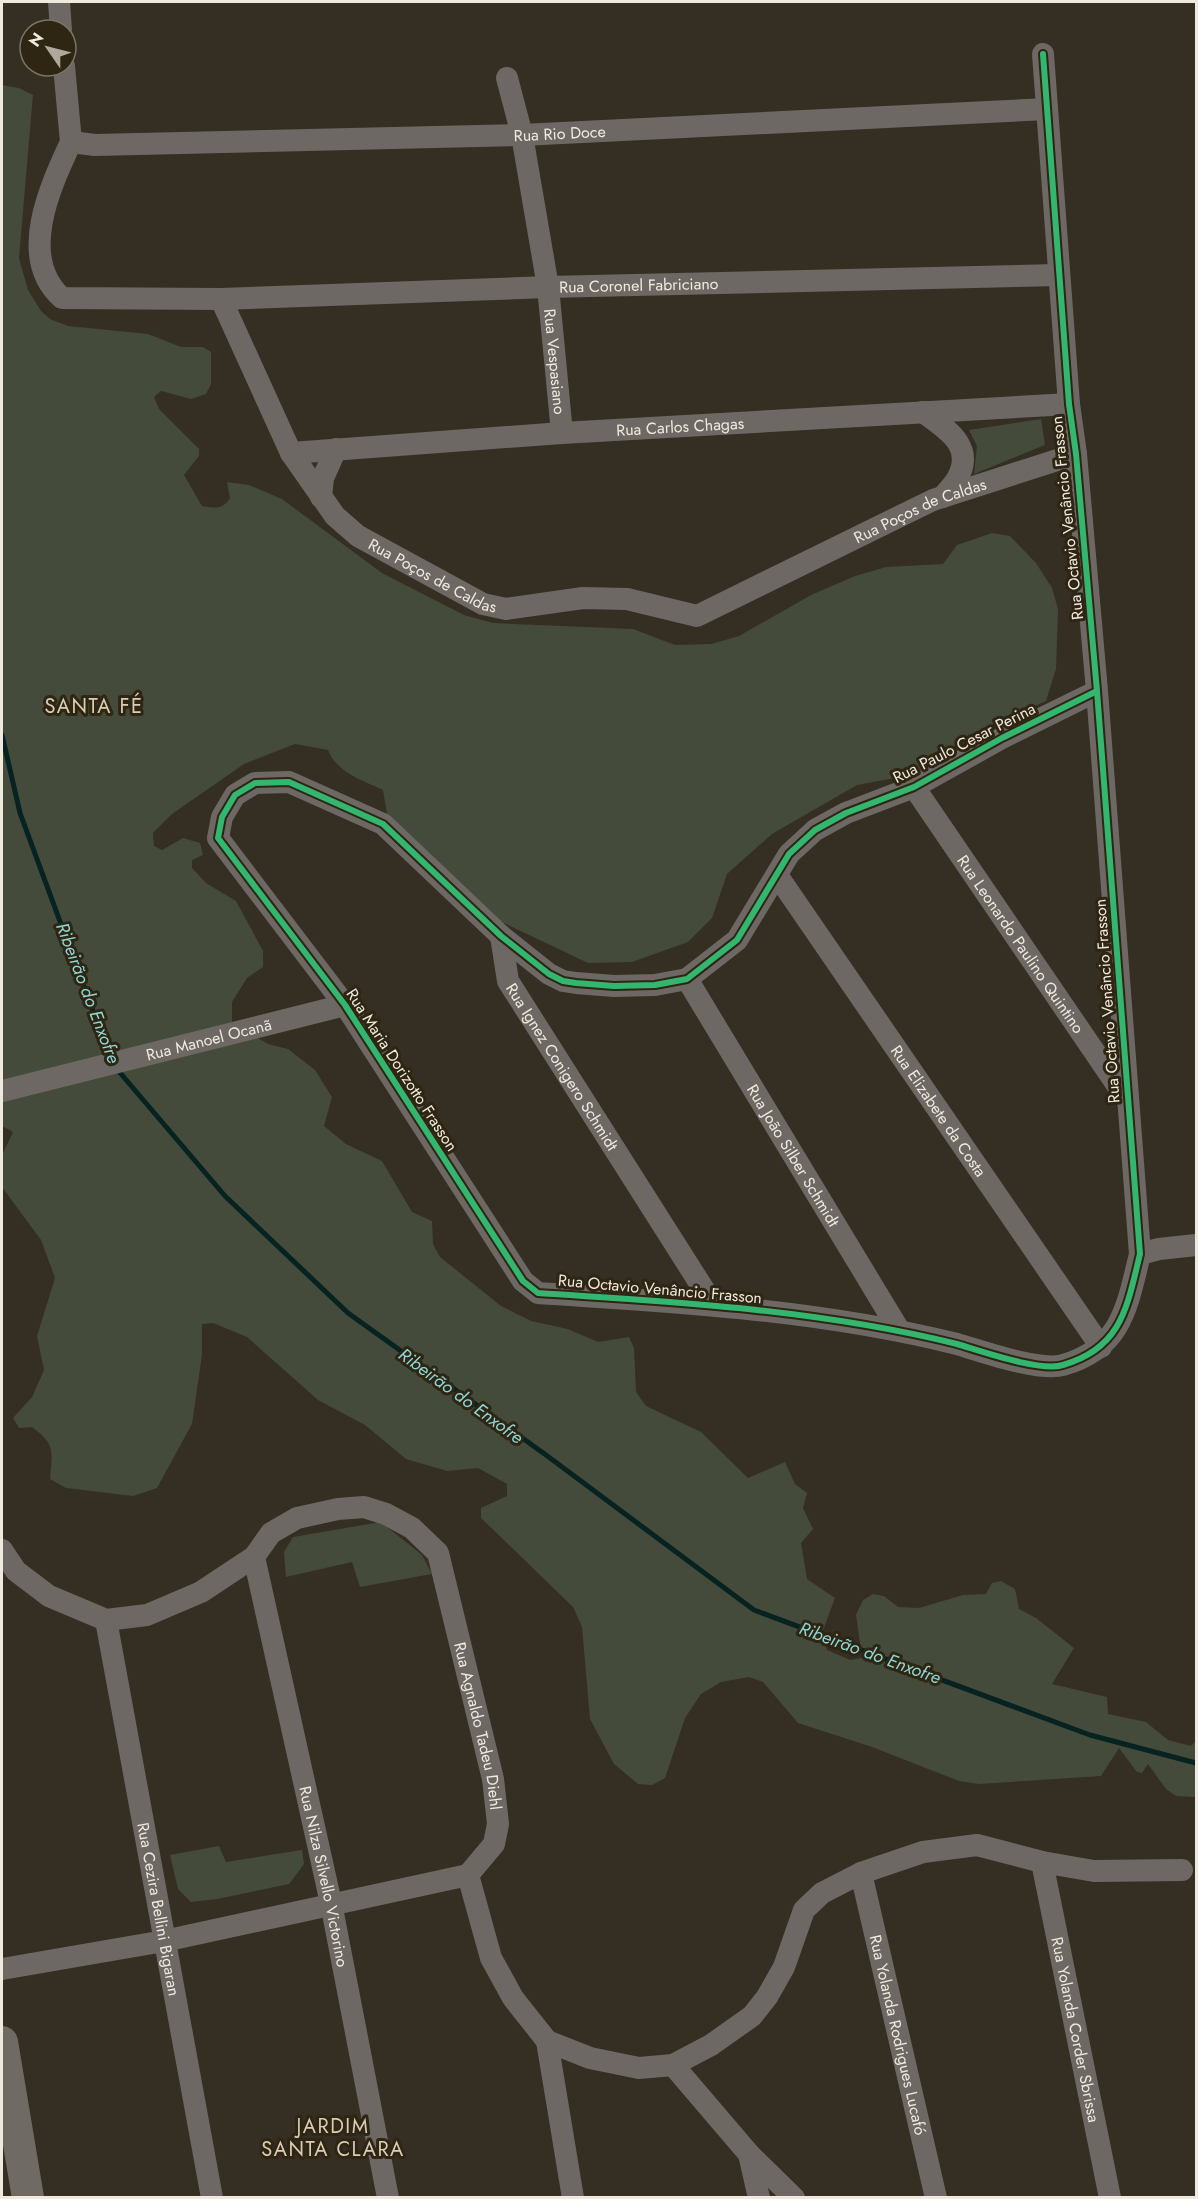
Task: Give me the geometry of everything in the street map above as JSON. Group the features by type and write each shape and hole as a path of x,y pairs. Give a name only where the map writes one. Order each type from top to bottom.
{"street":[{"path":"59,2 60,18"},
{"name":"Rua Octavio Venâncio Frasson","path":"524,1281 538,1293 713,1304 899,1330 1032,1365 1060,1366 1084,1358 1101,1347 1125,1314 1140,1254 1097,691 1058,275 1043,54"},
{"path":"65,78 71,142 55,177 41,223 41,263 50,287 62,298 221,299"},
{"name":"Rua Vespasiano","path":"507,78 522,135 548,287 562,434"},
{"name":"Rua Rio Doce","path":"71,142 95,145 522,135 1047,109"},
{"name":"Rua Coronel Fabriciano","path":"221,299 548,287 1058,275"},
{"name":"Rua Poços de Caldas","path":"221,299 291,453 335,516 358,536 483,604 506,609 582,598 627,599 696,616 943,497 1076,454"},
{"name":"Rua Carlos Chagas","path":"291,453 562,434 1069,404"},
{"path":"923,412 950,431 961,444 963,459 958,478 943,497"},
{"path":"321,497 323,478 336,449"},
{"name":"Rua Paulo Cesar Perina","path":"501,936 549,974 563,981 614,986 655,985 687,979 737,940 789,854 815,830 846,813 914,787 1002,738 1097,691"},
{"name":"Rua Maria Dorizotto Frasson","path":"501,936 383,824 289,782 255,783 235,795 222,817 218,838 345,1005 524,1281"},
{"name":"Rua Leonardo Paulino Quintino","path":"914,787 1129,1102"},
{"name":"Rua Elizabete da Costa","path":"777,875 1101,1347"},
{"name":"Rua Ignez Conigero Schmidt","path":"501,936 508,981 713,1304"},
{"name":"Rua João Silber Schmidt","path":"687,979 899,1330"},
{"name":"Rua Manoel Ocanã","path":"2,1090 345,1005"},
{"path":"1140,1254 1159,1249 1197,1245"},
{"name":"Rua Agnaldo Tadeu Diehl","path":"2,1550 16,1572 49,1596 106,1620 147,1615 201,1593 254,1557 271,1533 297,1518 338,1509 364,1507 386,1514 412,1527 438,1553 493,1779 498,1824 494,1844 468,1875"},
{"name":"Rua Nilza Silvello Victorino","path":"254,1557 331,1903 388,2198"},
{"name":"Rua Cezira Bellini Bigaran","path":"106,1620 212,2198"},
{"path":"2,1969 164,1941 468,1875 491,1958 513,1998 547,2040 590,2058 639,2068 673,2065 711,2045 752,2016 767,1997 781,1973 804,1910 822,1893 861,1873 923,1852 977,1845 1042,1862 1094,1871 1182,1870"},
{"name":"Rua Yolanda Corder Sbrissa","path":"1042,1862 1110,2198"},
{"name":"Rua Yolanda Rodrigues Lucafó","path":"861,1873 936,2198"},
{"path":"547,2040 573,2198"},
{"path":"2,2042 28,2198"},
{"path":"673,2065 749,2154 794,2198"},
{"path":"749,2154 759,2198"}],"green space":[{"path":"2,85 19,88 33,95 19,258 28,290 41,311 50,319 68,326 148,334 181,347 203,347 211,352 211,384 206,394 191,399 161,391 154,397 159,409 199,449 199,456 184,475 202,506 224,505 230,498 227,482 249,485 282,499 382,573 464,615 493,623 633,629 675,645 711,644 739,636 811,595 855,576 886,567 943,564 957,545 992,533 1010,536 1036,563 1052,588 1058,609 1056,669 1046,701 969,735 916,774 857,785 772,834 727,874 712,918 688,942 632,962 588,963 491,917 390,831 383,790 337,765 328,750 295,744 244,764 172,814 153,833 154,846 162,850 183,838 200,843 203,855 192,860 192,868 206,883 236,901 263,951 263,967 247,978 232,1002 232,1023 268,1044 288,1049 315,1070 332,1097 324,1126 346,1144 382,1161 412,1212 432,1221 433,1244 440,1257 501,1306 531,1321 568,1329 598,1342 629,1337 634,1348 636,1392 646,1406 701,1432 748,1478 785,1462 795,1484 807,1493 803,1508 813,1529 801,1543 807,1579 835,1598 822,1633 827,1650 850,1660 862,1658 856,1615 863,1600 873,1594 884,1596 898,1607 919,1608 963,1595 986,1594 992,1583 1001,1581 1015,1589 1019,1609 1036,1618 1074,1648 1052,1684 1107,1697 1108,1714 1146,1722 1168,1740 1191,1746 1196,1741 1196,1797 1176,1796 1166,1789 1148,1764 1142,1773 1137,1772 1119,1748 1101,1776 979,1784 959,1781 872,1747 798,1723 763,1682 749,1677 721,1682 701,1694 685,1718 665,1778 652,1785 638,1784 614,1764 590,1719 582,1627 573,1607 481,1518 481,1508 507,1496 507,1484 478,1468 447,1471 406,1459 365,1425 318,1400 247,1337 213,1323 202,1324 202,1355 192,1424 157,1488 133,1496 66,1488 50,1479 52,1455 49,1444 32,1427 19,1428 13,1418 32,1397 44,1370 37,1336 55,1278 41,1240 2,1187 2,1155 13,1132 2,1126"},
{"path":"1041,419 1045,445 974,474 977,446 969,430"},
{"path":"381,1522 422,1555 432,1574 360,1587 352,1562 286,1577 284,1552 293,1537"},
{"path":"219,1846 226,1862 302,1850 304,1864 289,1884 191,1902 178,1889 170,1855"}],"waterway":[{"name":"Ribeirão do Enxofre","path":"2,735 20,813 110,1057"},
{"name":"Ribeirão do Enxofre","path":"116,1068 225,1196 348,1313 546,1455 754,1610 1090,1735 1196,1763"}],"cycle path":[{"path":"1043,54 1069,404 1076,454 1097,691 1140,1254 1131,1291 1119,1323 1098,1348 1083,1358 1063,1365 1040,1366 905,1332 801,1315 696,1304 538,1293 523,1281 345,1005 218,838 222,817 235,795 255,783 289,782 383,824 501,936 549,974 563,981 576,983 614,986 655,985 687,979 737,940 789,854 815,830 846,813 914,787 1002,738 1097,691"}],"district":[{"name":"SANTA FÉ","path":"94,706"},
{"name":"JARDIM SANTA CLARA","path":"333,2138"}]}
